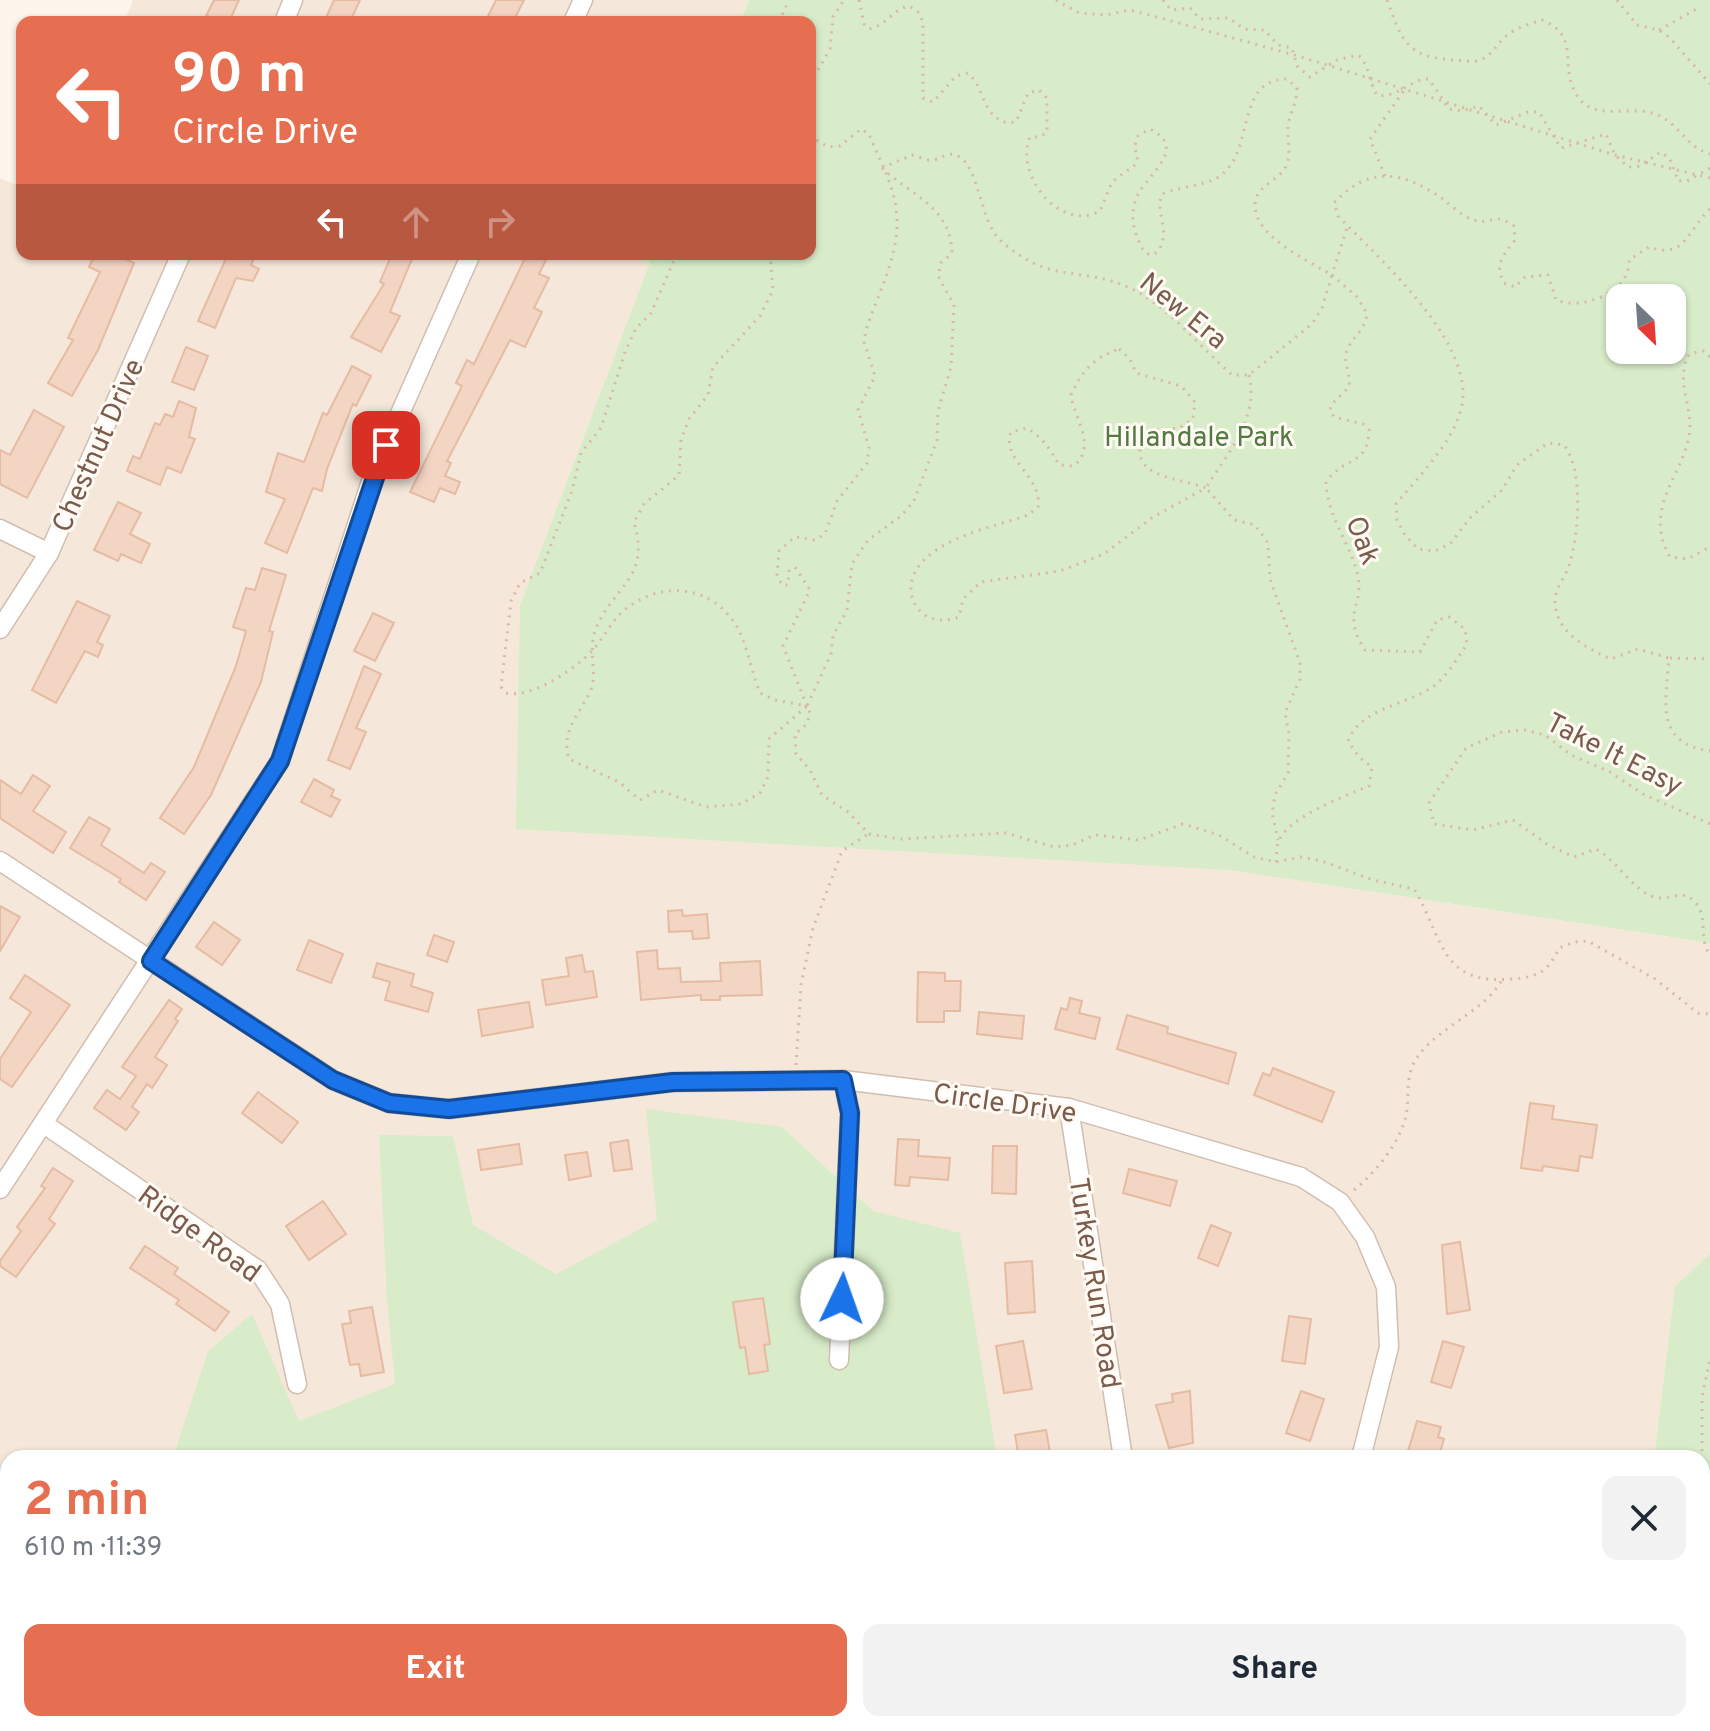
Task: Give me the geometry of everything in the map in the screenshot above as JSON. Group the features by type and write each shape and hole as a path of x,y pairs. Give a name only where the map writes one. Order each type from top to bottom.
{"street":[{"name":"Chestnut Drive","path":"0,629 49,553 178,260"},
{"path":"0,1189 280,761 374,472 468,260"},
{"path":"0,529 49,553"},
{"name":"Circle Drive","path":"0,861 333,1080 384,1101 449,1109 673,1082 843,1080 1069,1108 1301,1177 1340,1202 1365,1237 1386,1287 1389,1347 1363,1450"},
{"path":"839,1360 850,1113 843,1080"},
{"name":"Turkey Run Road","path":"1069,1108 1122,1450"},
{"name":"Ridge Road","path":"44,1124 258,1270 280,1304 297,1384"}],"path":[{"path":"816,74 830,49 833,17 844,0"},
{"path":"859,0 864,24 869,29 880,26 896,9 909,6 918,12 923,22 923,98 933,102 956,76 968,73 975,79 987,110 1007,123 1016,122 1028,93 1039,90 1047,98 1047,132 1040,137 1030,137 1031,168 1038,192 1057,208 1078,214 1100,211 1112,182 1136,164 1138,155 1134,148 1138,136 1150,129 1158,133 1165,145 1165,157 1160,170 1139,192 1133,212 1133,226 1142,250 1150,255 1158,252 1166,230 1159,201 1162,194 1218,177 1230,164 1243,138 1256,90 1272,79 1287,79 1297,88 1297,106 1287,128 1291,151 1285,168 1259,192 1255,202 1259,219 1272,240 1332,275 1347,226"},
{"path":"1056,0 1079,13 1106,15 1130,10 1294,55 1615,155 1710,178"},
{"path":"1163,0 1171,10 1190,8 1200,19 1229,18 1244,29 1265,30 1278,45 1292,48 1301,71 1310,77 1343,58 1358,55 1366,62 1367,77 1377,95 1388,96 1422,79 1429,79 1442,100"},
{"path":"1387,0 1400,34 1413,52 1439,59 1478,61 1494,52 1504,37 1527,25 1542,20 1556,25 1567,42 1568,69 1578,97 1590,108 1610,112 1637,109 1657,114 1673,121 1696,150 1710,154"},
{"path":"1617,0 1637,25 1659,30 1710,84"},
{"path":"1659,30 1700,7"},
{"path":"1385,176 1370,139 1405,89"},
{"path":"1485,113 1496,125 1528,112 1539,112 1561,148 1606,134 1615,155 1628,167 1665,153 1678,181 1687,181 1710,168"},
{"path":"816,140 828,147 840,146 861,129 869,134 894,196 898,223 892,261 864,342 875,376 858,410 869,448 867,463 837,501 825,534 815,540 795,537 779,551 777,575 782,585 788,585 789,571 795,567 810,590 783,646 810,713 807,724 795,734 796,754 810,770 822,795 848,812 869,834 901,839 1006,833 1054,847 1072,845 1095,835 1139,840 1183,824 1219,835 1254,857 1276,862 1301,857 1322,861 1373,880 1414,889 1449,960 1466,976 1502,980 1535,977 1551,967 1559,948 1588,941 1655,979 1698,1013 1710,1014"},
{"name":"New Era","path":"882,168 912,155 931,161 949,153 960,156 1000,240 1033,265 1056,274 1132,289 1203,344 1232,375 1249,375 1312,324 1322,308 1332,275"},
{"path":"770,260 773,290 760,316 713,367 708,395 689,419 681,440 679,475 644,504 634,522 641,547 637,563 594,632 590,653 592,689 573,715 565,744 569,759 619,782 640,800 658,790 706,807 741,804 760,793 768,777 769,739 807,706 831,654 833,636 847,610 852,564 868,540 901,516 914,501 937,440 938,411 951,367 954,305 938,276 941,263 952,253 952,231 940,212 908,192 882,168"},
{"path":"1710,209 1676,249 1665,253 1649,247 1637,252 1629,260 1630,271 1621,284 1586,302 1566,304 1556,300 1548,275 1525,277 1515,287 1504,283 1498,272 1499,260 1515,240 1514,226 1504,219 1472,220 1422,185 1402,176 1374,177 1345,191 1334,203 1338,216 1409,290 1455,354 1461,378 1464,398 1460,416 1437,453 1396,504 1397,520 1405,535 1418,549 1435,551 1450,544 1470,518 1502,490 1517,465 1548,443 1564,445 1573,457 1577,472 1577,509 1569,566 1555,598 1569,635 1583,648 1611,659 1638,649 1669,658 1710,659"},
{"path":"674,260 650,315 636,328 625,352 601,428 581,453 572,491 540,573 520,583 511,601 501,687 515,696 534,689 590,653 626,608 660,593 689,589 706,595 731,617 760,693 775,700 807,706"},
{"name":"Oak","path":"1278,840 1291,826 1321,807 1369,786 1372,767 1359,757 1348,741 1353,728 1364,718 1432,688 1467,644 1465,629 1449,617 1437,620 1420,652 1365,650 1354,635 1352,617 1359,586 1356,570 1342,542 1326,483 1332,473 1359,458 1369,446 1369,430 1363,424 1334,417 1330,410 1349,387 1345,358 1349,345 1365,327 1367,313 1357,297 1332,275"},
{"path":"1249,375 1254,398 1247,421 1206,488 1153,517 1104,554 1060,571 981,582 963,599 959,617 944,623 925,618 916,608 911,592 920,563 935,550 954,540 1028,515 1038,507 1036,485 1010,448 1011,432 1027,428 1035,433 1047,444 1059,465 1073,466 1083,458 1087,447 1071,395 1081,373 1102,355 1119,349 1130,359 1136,373 1181,386 1190,394 1196,410 1193,419 1179,428 1147,431 1140,443 1140,460 1150,472 1206,488 1234,520 1255,525 1264,536 1270,579 1300,663 1300,679 1285,713 1289,734 1288,773 1275,795 1272,813 1278,840 1276,862"},
{"path":"1710,357 1703,351 1689,354 1682,367 1690,428 1684,452 1668,484 1660,520 1670,557 1687,559 1710,547"},
{"name":"Take It Easy","path":"1669,658 1666,718 1680,742 1690,748 1710,751"},
{"name":"Take It Easy","path":"1710,824 1643,794 1610,772 1571,755 1545,735 1525,730 1502,732 1466,748 1429,803 1434,824 1473,830 1513,820 1547,844 1574,857 1596,849 1612,858 1648,895 1659,899 1677,894 1687,896 1697,904 1703,918 1703,946 1710,955"},
{"path":"797,1081 797,1022 813,928 842,851 869,834"},
{"path":"1340,1202 1369,1178 1404,1121 1413,1063 1453,1025 1493,997 1502,980"},
{"path":"1702,1450 1702,1397 1710,1359"}],"shaded area":[{"path":"133,0 749,0 742,16 126,16"},
{"path":"0,178 16,185 16,260 651,260 520,605 1229,870 1710,943 1710,1254 1675,1286 1655,1450 0,1450"}],"green space":[{"name":"Hillandale Park","path":"749,0 1710,0 1710,943 1229,870 516,829 520,605 651,260 816,260 816,16 742,16"},
{"path":"646,1109 782,1127 873,1211 960,1233 996,1450 176,1450 208,1351 252,1314 299,1421 395,1384 387,1301 379,1135 453,1136 473,1225 556,1274 657,1220"},
{"path":"1710,1254 1710,1450 1655,1450 1675,1286"}],"building":[{"path":"214,0 239,0 232,16 206,16"},
{"path":"334,0 360,0 353,16 327,16"},
{"path":"496,0 524,0 516,16 488,16"},
{"path":"92,260 127,260 134,263 98,350 72,396 48,383 73,340 68,338 100,272 89,267"},
{"path":"225,260 253,260 251,265 259,269 253,281 236,278 215,328 198,321"},
{"path":"389,260 412,260 390,312 400,316 381,352 351,337 384,284 380,282"},
{"path":"524,260 546,260 539,274 549,278 534,308 542,312 525,347 510,340 447,461 451,463 445,476 460,482 455,494 440,488 434,502 410,492 462,386 456,383 467,360 474,364"},
{"path":"186,347 208,356 194,390 172,382"},
{"path":"352,366 371,376 356,406 353,404 327,469 322,491 313,488 287,553 265,543 285,499 266,492 278,453 304,462 323,413 327,415"},
{"path":"179,401 196,408 189,437 195,439 181,473 167,467 160,485 127,471 133,456 140,459 155,423 160,425 165,414 173,417"},
{"path":"34,410 64,427 27,498 0,484 0,450 10,455"},
{"path":"118,502 141,513 130,534 150,544 141,563 121,554 118,561 94,550"},
{"path":"262,568 286,575 269,631 273,632 261,682 211,795 184,834 160,818 194,767 236,666 246,631 233,627 246,588 255,590"},
{"path":"77,601 110,616 97,642 103,645 98,657 85,651 56,703 32,690"},
{"path":"373,613 394,623 375,661 354,651"},
{"path":"364,666 381,674 356,728 366,732 350,769 328,760"},
{"path":"33,775 50,786 33,811 66,832 53,853 0,818 0,780 21,794"},
{"path":"314,779 334,790 331,796 340,800 331,817 301,802"},
{"path":"89,817 110,829 101,845 144,873 151,863 165,872 146,900 119,882 121,879 70,848"},
{"path":"0,906 20,917 0,951"},
{"path":"682,910 683,916 707,914 709,938 693,939 692,931 669,932 668,911"},
{"path":"214,922 240,940 222,965 196,947"},
{"path":"434,935 454,942 447,962 427,955"},
{"path":"309,940 343,954 331,983 297,970"},
{"path":"657,950 658,969 680,968 681,982 721,981 720,963 760,961 762,995 720,996 720,1000 701,1000 701,995 641,1000 637,952"},
{"path":"582,955 585,972 593,971 597,997 546,1005 542,980 569,976 566,958"},
{"path":"377,963 414,974 411,986 433,993 428,1012 385,1000 390,982 373,977"},
{"path":"918,972 945,973 945,981 961,981 960,1011 944,1011 944,1022 917,1022"},
{"path":"25,975 70,1005 12,1087 0,1079 0,1059 31,1012 10,998"},
{"path":"1070,998 1082,1001 1079,1013 1100,1018 1095,1039 1055,1029 1061,1008 1067,1010"},
{"path":"169,1000 182,1009 155,1057 167,1065 152,1088 147,1084 132,1107 139,1112 126,1130 94,1108 107,1090 120,1099 136,1076 122,1067"},
{"path":"529,1002 533,1027 482,1036 478,1010"},
{"path":"979,1012 1024,1016 1022,1039 977,1034"},
{"path":"1127,1015 1168,1027 1167,1033 1236,1053 1228,1084 1117,1049"},
{"path":"1273,1068 1334,1092 1322,1122 1254,1095 1263,1073 1270,1076"},
{"path":"258,1092 298,1122 282,1143 242,1113"},
{"path":"1530,1103 1554,1106 1552,1119 1597,1125 1592,1158 1580,1156 1578,1171 1543,1166 1542,1171 1521,1168"},
{"path":"898,1139 919,1140 918,1156 950,1158 948,1180 910,1177 909,1186 895,1185"},
{"path":"628,1140 632,1169 614,1171 610,1143"},
{"path":"519,1144 522,1164 481,1170 478,1150"},
{"path":"993,1146 1017,1146 1016,1194 992,1193"},
{"path":"587,1152 591,1176 569,1180 565,1155"},
{"path":"53,1168 73,1181 49,1219 55,1224 16,1277 0,1266 0,1261 21,1231 17,1227 45,1188 41,1186"},
{"path":"1129,1169 1177,1181 1170,1206 1123,1193"},
{"path":"323,1201 346,1234 309,1260 286,1226"},
{"path":"1211,1225 1231,1233 1218,1266 1198,1258"},
{"path":"1460,1242 1470,1310 1447,1314 1442,1245"},
{"path":"145,1246 178,1268 174,1274 229,1312 215,1331 176,1304 179,1300 130,1268"},
{"path":"1032,1261 1035,1312 1008,1314 1005,1263"},
{"path":"763,1298 770,1344 764,1345 768,1371 749,1374 745,1347 740,1348 733,1302"},
{"path":"372,1307 384,1372 361,1376 359,1364 350,1365 342,1324 351,1323 349,1311"},
{"path":"1289,1316 1311,1319 1305,1364 1282,1361"},
{"path":"1023,1341 1032,1389 1004,1393 996,1346"},
{"path":"1443,1341 1464,1347 1451,1388 1431,1382"},
{"path":"1190,1391 1193,1443 1169,1448 1156,1405 1173,1402 1172,1394"},
{"path":"1301,1391 1324,1399 1310,1441 1286,1433"},
{"path":"1417,1421 1441,1427 1438,1437 1444,1439 1441,1450 1408,1450"},
{"path":"1046,1430 1050,1450 1018,1450 1015,1435"}],"route":[{"path":"386,445 374,472 280,761 151,961 333,1080 389,1103 449,1109 673,1082 843,1080 850,1113 842,1299"}]}
